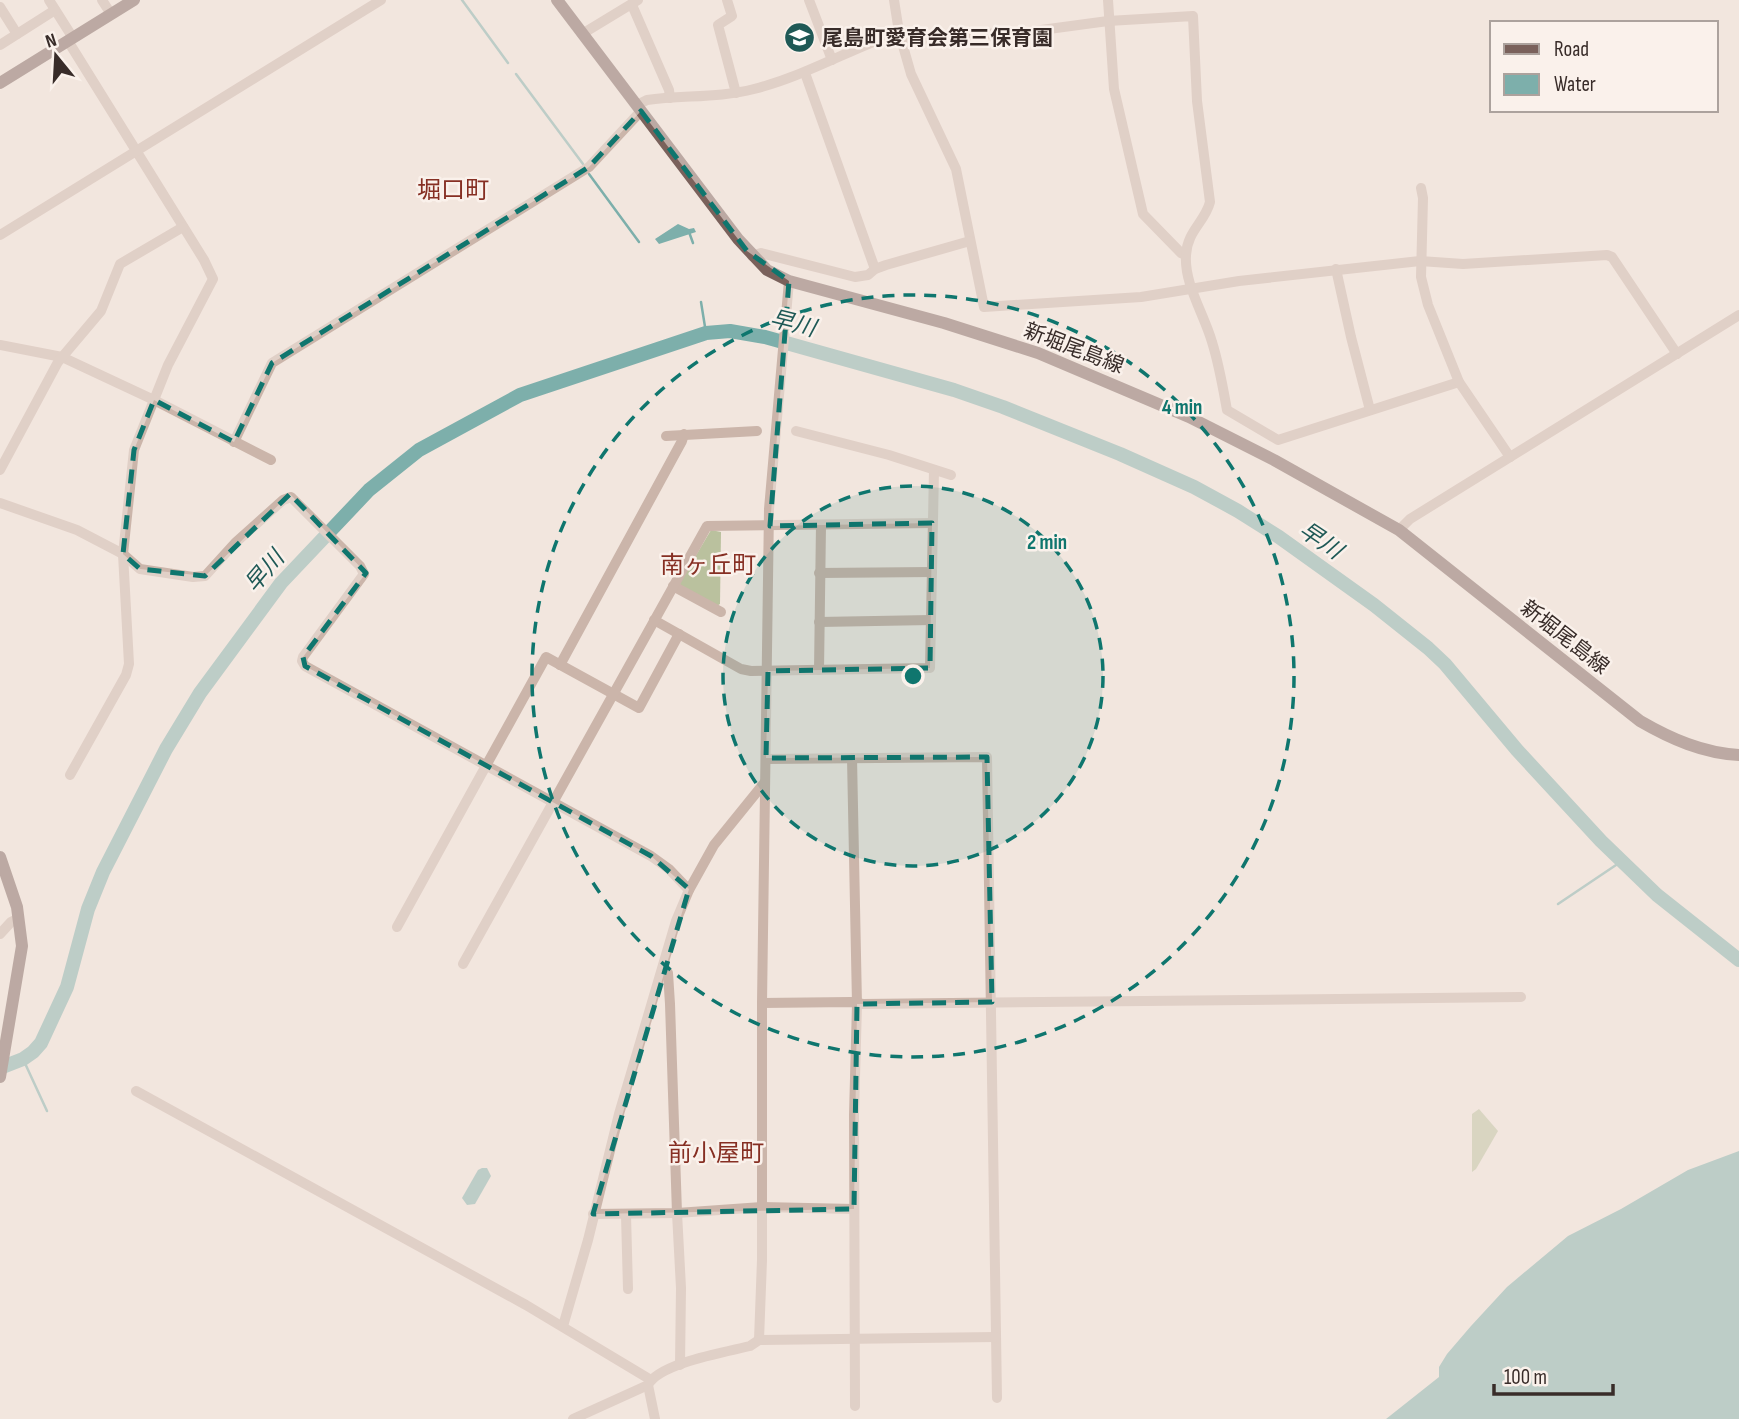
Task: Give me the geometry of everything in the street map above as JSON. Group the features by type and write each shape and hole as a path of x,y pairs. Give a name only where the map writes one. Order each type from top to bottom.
{"main road":[{"path":"0,83 134,0"},
{"name":"新堀尾島線","path":"557,0 752,256 767,270 789,281 1040,354 1130,390 1224,433 1399,530 1640,721 1693,747 1739,755"},
{"path":"0,857 19,918 21,958 0,1077"}],"street":[{"path":"49,0 213,279 168,365 134,450 123,554 130,664 70,775"},
{"path":"102,0 111,14"},
{"path":"0,235 381,0"},
{"path":"727,0 733,16 718,25 736,93"},
{"path":"809,0 832,60"},
{"path":"894,0 900,37 911,74 956,169 982,304 988,307 1141,297 1336,269 1420,261 1463,264 1607,255 1612,257 1677,354"},
{"path":"1108,0 1114,89 1143,214 1186,255"},
{"path":"582,34 635,2 670,97"},
{"path":"0,7 17,34"},
{"path":"0,45 55,10"},
{"path":"234,442 272,363 590,167 647,100 736,93 805,73 865,44 900,37 1019,33 1108,21 1193,16 1197,101 1210,202 1208,212 1193,229 1186,255 1193,289 1212,342 1227,410 1278,440 1459,382"},
{"path":"805,73 874,269"},
{"path":"1421,188 1423,198 1420,261 1428,305 1459,382 1510,457"},
{"path":"0,470 62,357 101,311 120,264 183,227"},
{"path":"752,256 761,253 855,277 970,241"},
{"path":"1336,269 1370,410"},
{"path":"759,1340 770,524 789,281"},
{"path":"1399,530 1410,519 1739,315"},
{"path":"0,345 62,357 271,460"},
{"path":"666,436 757,431"},
{"path":"796,431 951,475"},
{"path":"560,664 637,527 684,434"},
{"path":"654,620 741,669 768,671 930,668 934,470"},
{"path":"0,503 77,530 123,554 140,569 193,577 205,576 235,543 283,500 291,497 360,566 364,575 303,657 305,666 651,856 689,890"},
{"path":"463,964 707,526 932,523"},
{"path":"819,670 821,525"},
{"path":"819,573 932,572"},
{"path":"673,586 721,612"},
{"path":"819,622 931,620"},
{"path":"397,927 546,657 639,708 679,634"},
{"path":"766,759 987,757 998,1398"},
{"path":"852,758 857,1004 855,1406"},
{"path":"563,1326 619,1115 676,921 689,890 714,845 765,782"},
{"path":"0,934 19,918"},
{"path":"663,967 668,974 670,1004 681,1288 680,1364"},
{"path":"762,1003 1521,997"},
{"path":"136,1091 563,1326 650,1382 655,1419"},
{"path":"593,1214 677,1213 762,1207 854,1209"},
{"path":"626,1215 628,1289"},
{"path":"573,1419 650,1382 662,1370 750,1346 759,1340 996,1336"}],"highlighted area":[{"path":"641,111 747,251 789,281 770,526 932,523 930,668 768,671 766,758 987,757 992,1002 857,1004 854,1209 593,1214 689,889 651,856 305,666 303,657 366,573 290,494 205,576 140,569 123,554 134,450 154,400 234,442 272,363 589,167"}],"green space":[{"path":"711,530 721,532 720,604 715,607 679,584"},
{"path":"1479,1109 1498,1131 1472,1172 1472,1114"}],"water":[{"path":"678,224 689,229 694,228 696,232 659,244 655,239"},
{"path":"1739,1151 1739,1419 1386,1419 1439,1377 1439,1367 1447,1354 1471,1326 1507,1287 1568,1236 1688,1170"},
{"path":"487,1168 491,1176 475,1204 467,1205 462,1198 478,1170"}],"waterway":[{"path":"462,0 508,63"},
{"path":"516,74 583,164"},
{"path":"589,174 639,242"},
{"path":"689,232 693,243"},
{"path":"701,302 706,333"},
{"name":"早川","path":"0,1068 23,1059 41,1043 67,987 88,909 103,872 166,749 200,693 281,583 369,490 419,450 520,395 706,333 730,331 765,337 954,390 1003,407 1120,454 1194,487 1238,511 1374,605 1428,648 1601,841 1657,895 1739,960"},
{"path":"1558,904 1622,861"},
{"path":"23,1059 47,1111"}],"place":[{"name":"尾島町愛育会第三保育園","path":"799,38"}],"district":[{"name":"堀口町","path":"453,190"},
{"name":"南ヶ丘町","path":"708,565"},
{"name":"前小屋町","path":"716,1153"}]}
